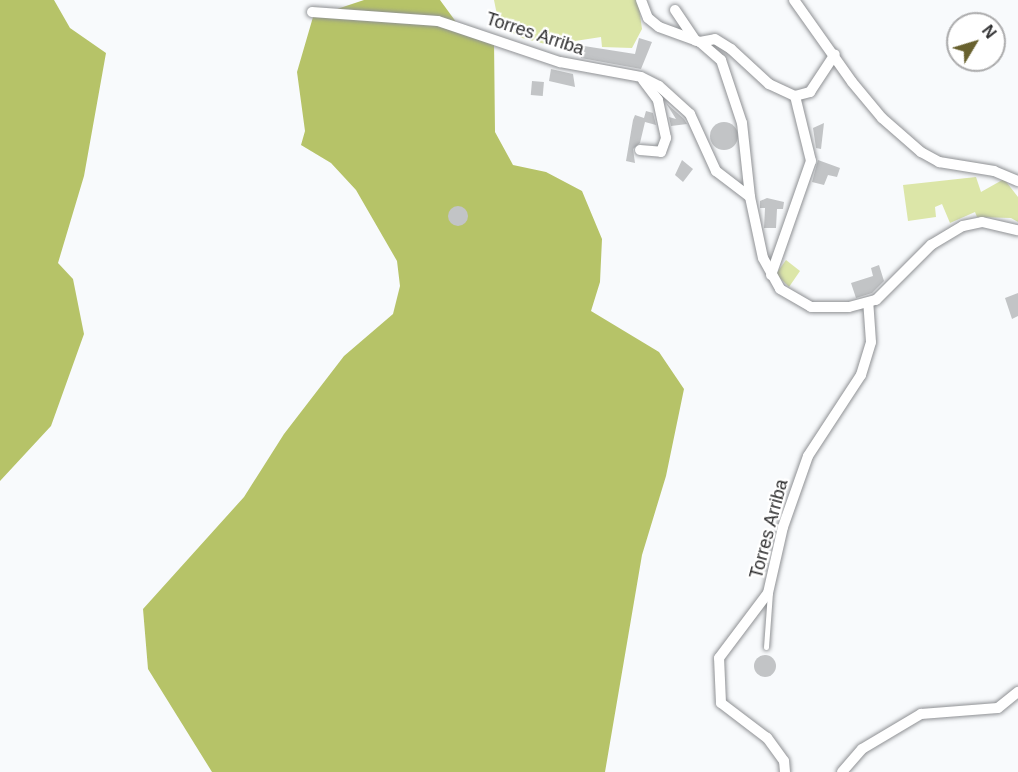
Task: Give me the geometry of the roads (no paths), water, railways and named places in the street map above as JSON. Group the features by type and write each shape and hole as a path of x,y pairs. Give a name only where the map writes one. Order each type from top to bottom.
{"street":[{"path":"641,0 648,18 659,27 698,41 714,39 731,49 769,84 795,96 810,92 835,54"},
{"path":"794,0 882,118 921,152 946,164 994,171 1018,181"},
{"path":"675,10 698,41 721,60 742,123 750,197 757,214 758,241 771,275 787,295 811,307 868,303 950,231 982,222 1018,230"},
{"name":"Torres Arriba","path":"312,12 438,21 560,62 641,77 681,103 716,171 750,197"},
{"path":"640,150 661,152 666,138 658,100 641,77"},
{"path":"771,275 811,161 795,96"},
{"name":"Torres Arriba","path":"785,772 784,761 767,738 718,697 719,658 770,586 783,527 808,456 851,392 867,359 871,330 868,303"},
{"path":"842,772 862,749 921,714 998,708 1018,692"}],"lane":[{"path":"766,647 770,586"}]}
